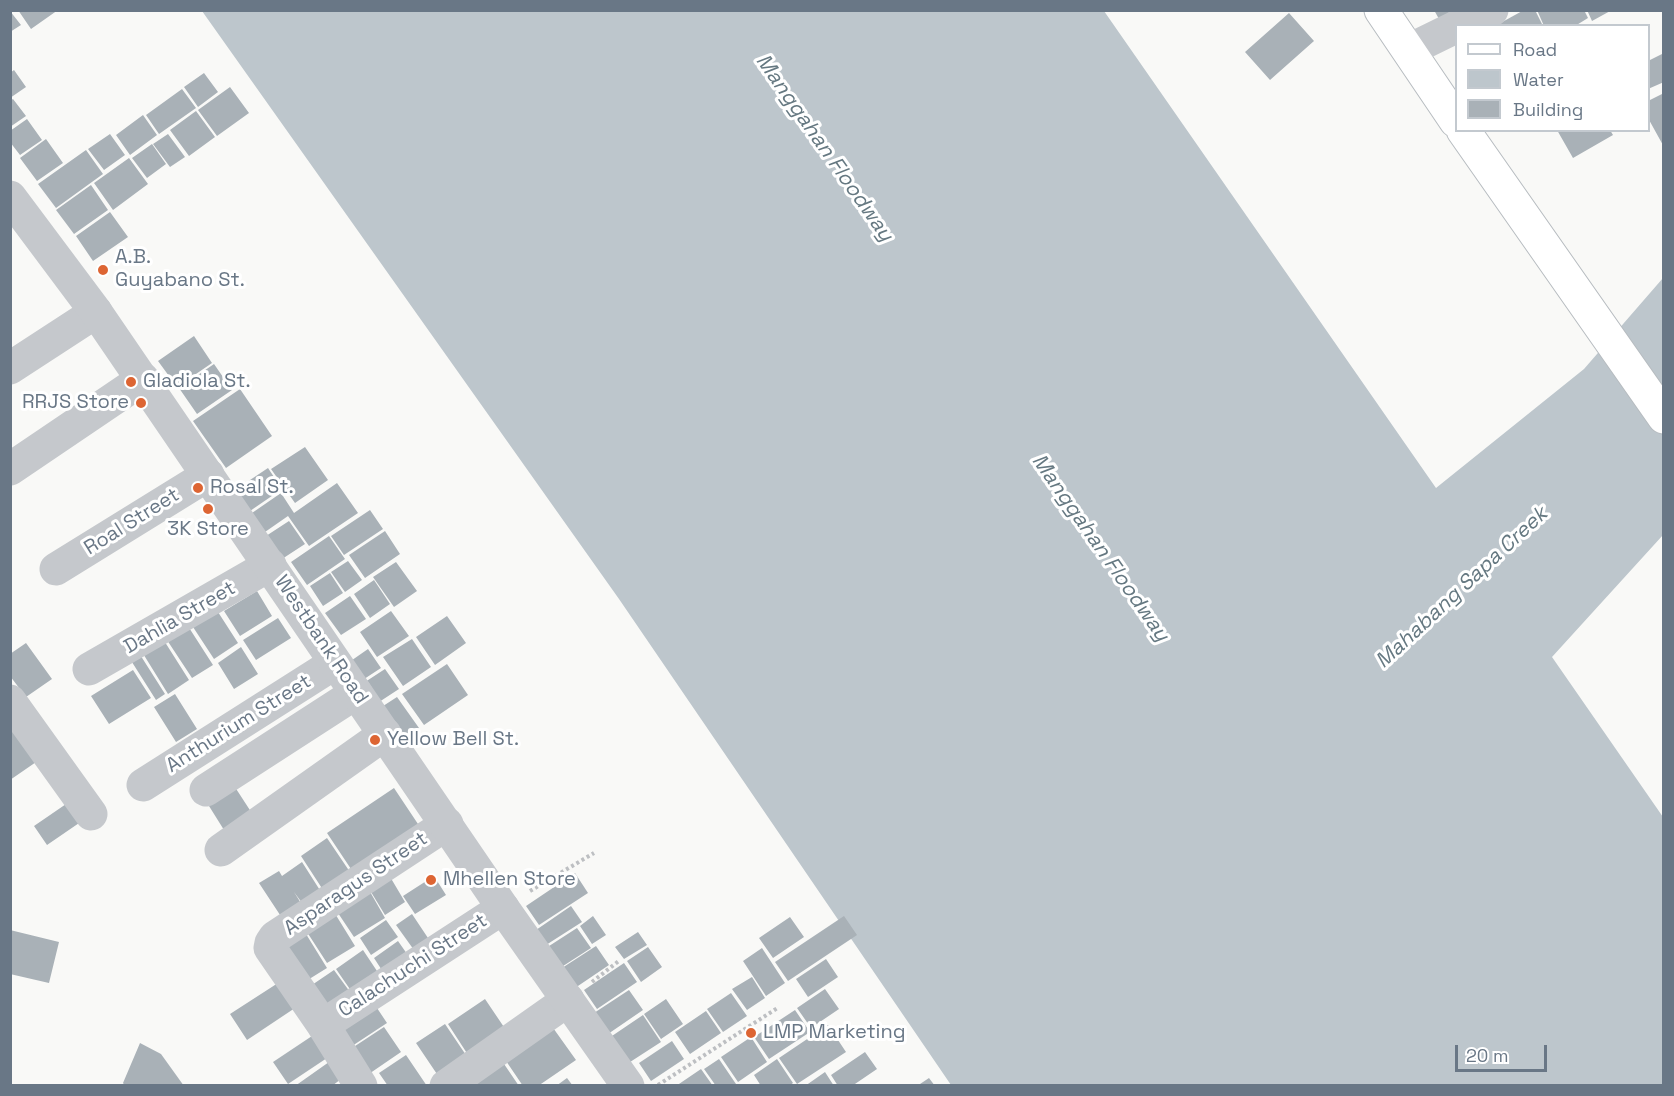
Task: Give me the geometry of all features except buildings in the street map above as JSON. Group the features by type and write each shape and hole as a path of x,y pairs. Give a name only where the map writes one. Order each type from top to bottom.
{"main road":[{"path":"1381,10 1455,119"},
{"path":"1464,132 1664,417"}],"street":[{"path":"1465,24 1492,10"},
{"path":"1409,50 1455,27"},
{"name":"Westbank Road","path":"10,197 96,312 503,908 628,1086"},
{"path":"10,368 96,312"},
{"path":"10,469 142,380"},
{"name":"Roal Street","path":"56,569 208,475"},
{"name":"Dahlia Street","path":"89,669 270,565"},
{"name":"Anthurium Street","path":"143,785 335,663"},
{"path":"206,789 356,693"},
{"path":"10,701 91,814"},
{"path":"220,850 385,734"},
{"name":"Asparagus Street","path":"323,1025 270,948 275,937 447,824"},
{"name":"Calachuchi Street","path":"323,1025 503,908"},
{"path":"446,1086 568,1000"},
{"path":"323,1025 361,1086"}],"path":[{"path":"503,908 594,853"},
{"path":"657,1086 779,1007"}],"water":[{"path":"202,11 1104,11 1436,488 1584,369 1663,278 1663,535 1552,657 1663,817 1663,1085 951,1085 619,599"}],"place":[{"name":"A.B. Guyabano St.","path":"103,270"},
{"name":"Gladiola St.","path":"131,382"},
{"name":"RRJS Store","path":"141,403"},
{"name":"Rosal St.","path":"198,488"},
{"name":"3K Store","path":"208,509"},
{"name":"Yellow Bell St.","path":"375,740"},
{"name":"Mhellen Store","path":"431,880"},
{"name":"LMP Marketing","path":"751,1033"}],"water label":[{"name":"Manggahan Floodway","path":"824,148"},
{"name":"Manggahan Floodway","path":"1100,548"},
{"name":"Mahabang Sapa Creek","path":"1462,588"}]}
